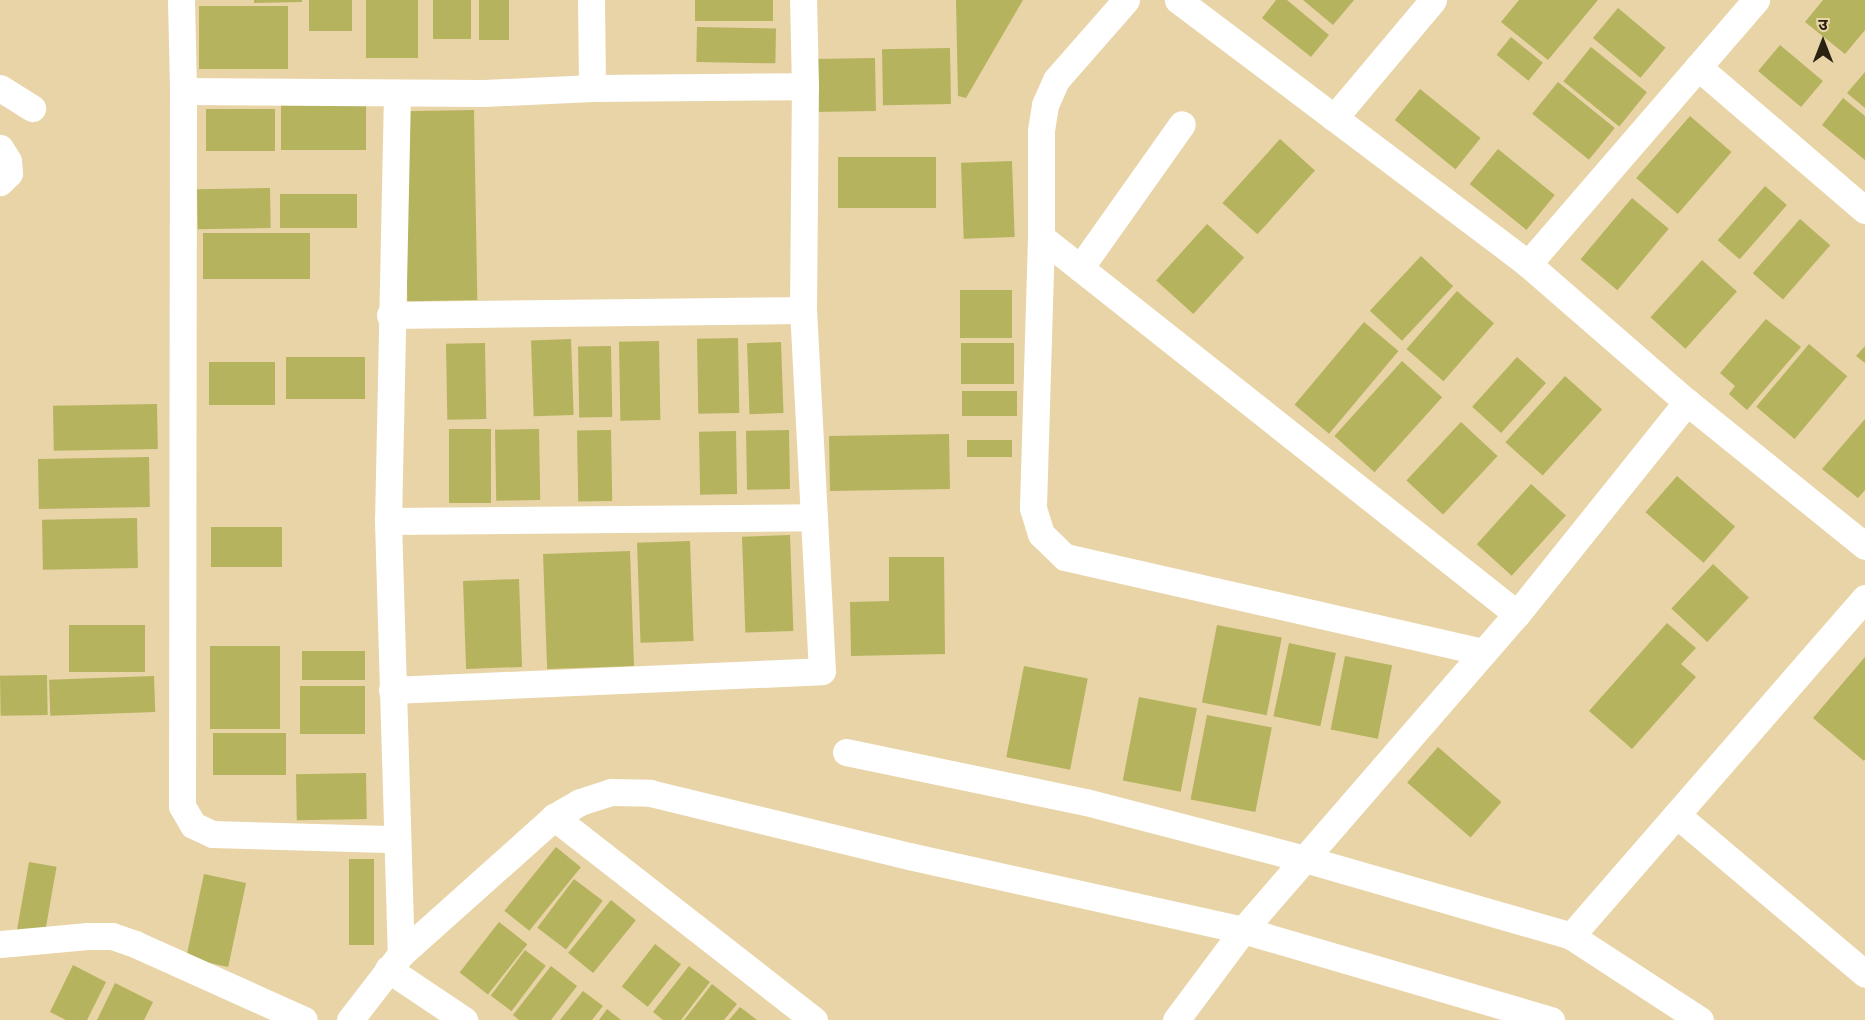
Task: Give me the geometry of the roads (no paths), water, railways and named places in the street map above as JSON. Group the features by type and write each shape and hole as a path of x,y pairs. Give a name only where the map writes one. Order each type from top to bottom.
{"street":[{"path":"181,0 183,91 182,806 193,825 212,834 396,839"},
{"path":"591,0 592,88"},
{"path":"392,690 822,671 803,310 805,86 803,0"},
{"path":"1126,0 1056,80 1045,105 1041,131 1041,237 1033,508 1041,534 1065,557 1483,652"},
{"path":"1178,0 1528,264 1687,402 1865,546"},
{"path":"1334,118 1433,0"},
{"path":"1528,264 1756,0"},
{"path":"1698,68 1863,203"},
{"path":"183,91 484,93 592,88 805,86"},
{"path":"0,87 32,108"},
{"path":"394,962 396,839 388,521 390,315 397,93"},
{"path":"1080,268 1182,124"},
{"path":"0,148 8,161 9,173 0,182"},
{"path":"1041,237 1517,614"},
{"path":"390,315 803,310"},
{"path":"1176,1020 1243,930 1517,614 1687,402"},
{"path":"388,521 814,517"},
{"path":"1571,936 1865,598"},
{"path":"846,752 1086,802 1305,858 1571,936 1700,1020"},
{"path":"350,1020 394,962 554,817 580,802 611,792 650,793 909,856 1243,930 1551,1020"},
{"path":"1677,815 1865,974"},
{"path":"554,817 814,1020"},
{"path":"0,944 112,936 304,1020"},
{"path":"394,962 464,1020"},
{"path":"370,991 371,1020"}]}
